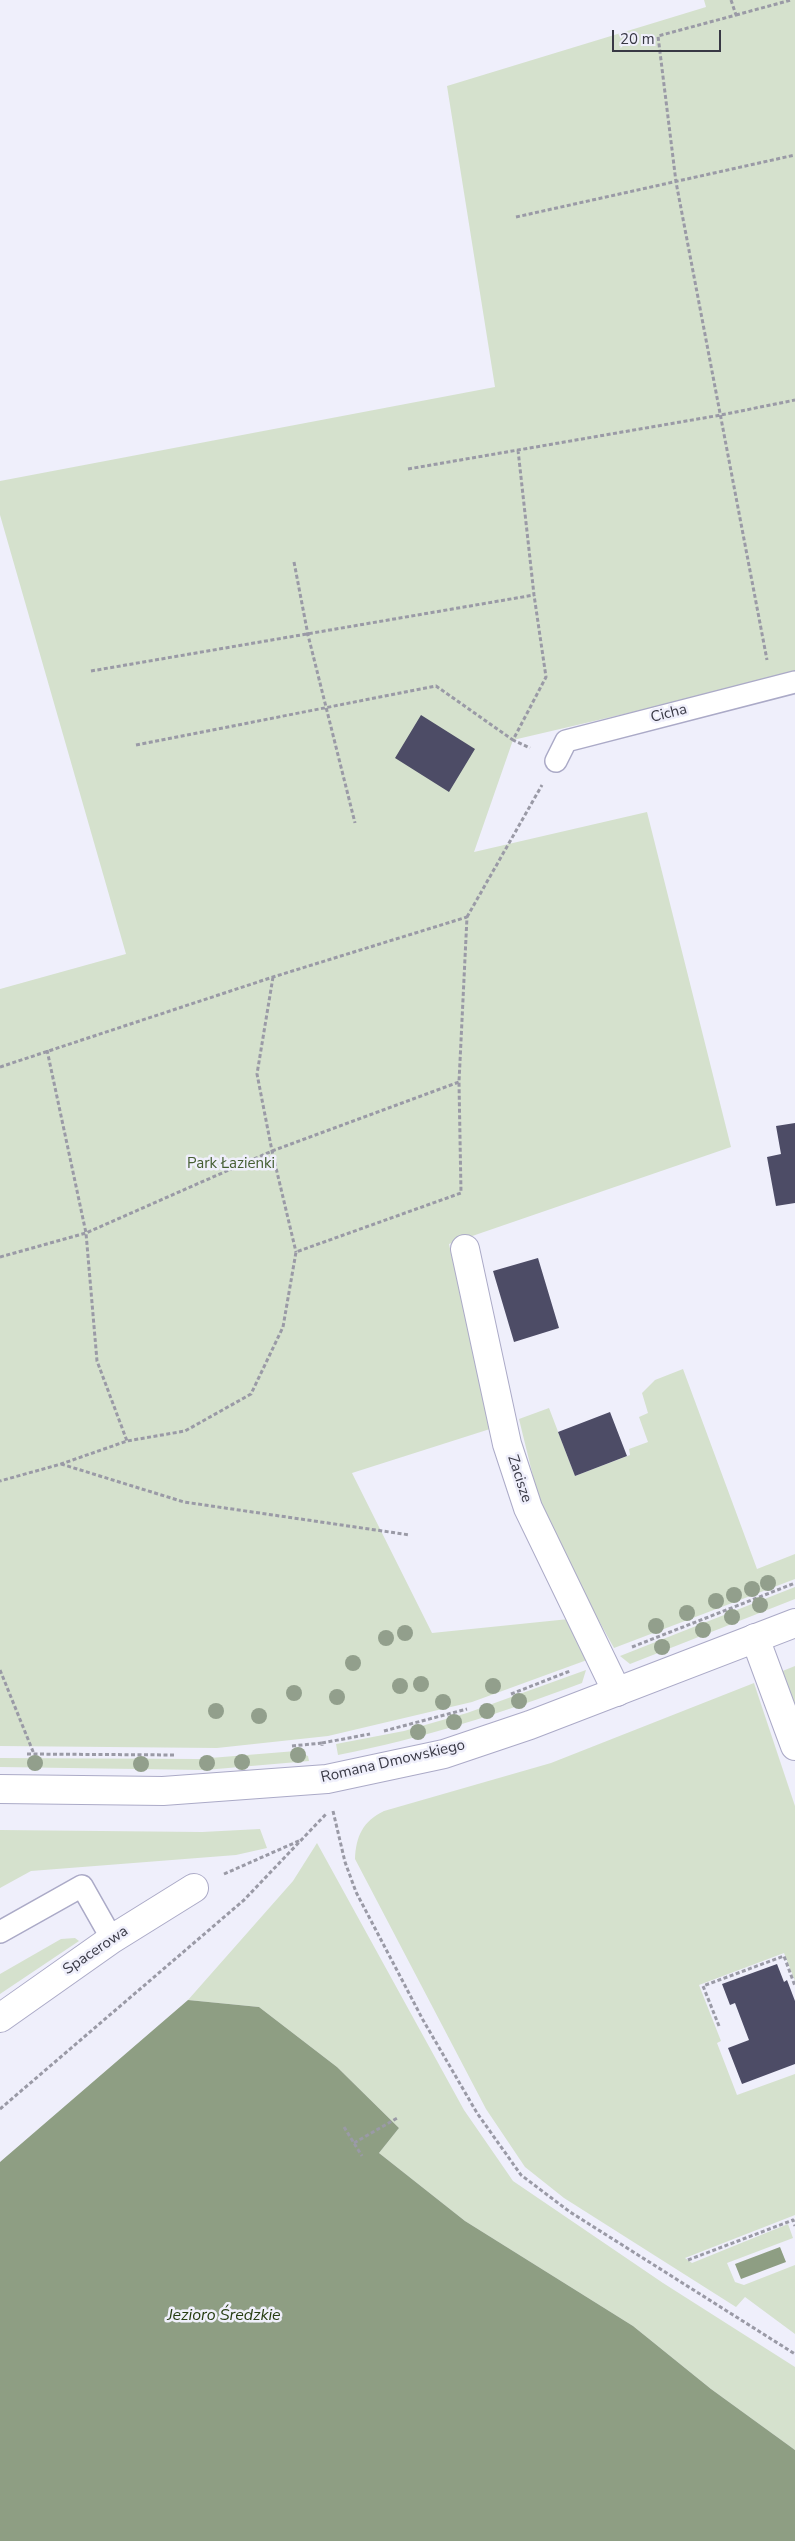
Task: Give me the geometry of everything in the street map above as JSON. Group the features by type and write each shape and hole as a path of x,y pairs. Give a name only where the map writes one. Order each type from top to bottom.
{"street":[{"name":"Zacisze","path":"465,1249 507,1444 528,1508 617,1692"},
{"name":"Romana Dmowskiego","path":"0,1789 163,1791 327,1779 444,1754 530,1725 795,1623"},
{"path":"755,1638 795,1746"},
{"name":"Spacerowa","path":"0,2018 112,1938 194,1888"}],"lane":[{"name":"Cicha","path":"556,760 566,740 795,682"},
{"path":"0,1932 82,1886 112,1938"}],"path":[{"path":"731,0 736,15"},
{"path":"773,687 676,182 658,36 791,0"},
{"path":"516,217 795,155"},
{"path":"408,469 721,415 795,400"},
{"path":"513,740 546,677 534,595 518,450"},
{"path":"294,562 308,635 355,823"},
{"path":"91,671 534,595"},
{"path":"136,745 436,686 513,740 556,760 466,917 459,1082 461,1194 296,1252"},
{"path":"0,1067 273,977 466,917"},
{"path":"0,1481 61,1464 127,1441 186,1431 251,1394 283,1328 296,1252 272,1150 257,1074 273,977"},
{"path":"47,1050 86,1233 97,1361 127,1441"},
{"path":"0,1257 86,1233 272,1150 459,1082"},
{"path":"61,1464 184,1502 410,1535"},
{"path":"503,1697 795,1583"},
{"path":"0,1670 34,1754"},
{"path":"284,1747 385,1730 476,1706"},
{"path":"322,1742 327,1779"},
{"path":"26,1754 180,1755"},
{"path":"0,2109 244,1900 332,1807 345,1862 356,1892 423,2020 477,2113 521,2175 570,2212 795,2354"},
{"path":"194,1888 303,1839"},
{"path":"719,2026 703,1986 784,1956 795,1986"},
{"path":"354,2143 399,2117"},
{"path":"344,2127 362,2156"},
{"path":"688,2260 794,2220 795,2226"}],"green space":[{"name":"Park Łazienki","path":"704,0 795,0 795,674 513,740 474,852 647,812 731,1147 449,1244 490,1429 352,1473 432,1633 569,1619 587,1660 472,1702 328,1736 217,1748 0,1746 0,989 126,954 0,515 0,481 495,387 447,86 706,7"},
{"path":"683,1369 757,1569 795,1554 795,1579 614,1648 580,1587 540,1505 519,1419 549,1408 575,1476 630,1455 629,1449 648,1442 639,1417 648,1413 642,1393 655,1380"},
{"path":"795,1587 795,1599 630,1664 620,1656"},
{"path":"795,1666 795,1710 780,1672"},
{"path":"586,1670 582,1683 521,1705 431,1733 338,1755 336,1744 404,1731 467,1713"},
{"path":"754,1683 795,1806 795,1981 784,1953 699,1985 721,2041 717,2043 737,2095 795,2074 795,2215 685,2258 692,2263 788,2224 793,2238 727,2263 735,2282 744,2285 795,2265 795,2334 745,2297 736,2307 564,2198 525,2167 486,2109 355,1859 357,1843 362,1830 371,1819 384,1811 551,1763"},
{"path":"296,1751 308,1756 309,1761 205,1770 0,1767 0,1758 198,1759"},
{"path":"260,1829 267,1848 236,1855 31,1871 0,1888 0,1830 202,1832"},
{"path":"317,1843 464,2110 513,2181 663,2283 795,2367 795,2450 711,2389 633,2326 465,2221 379,2153 399,2128 337,2067 259,2007 188,2000 293,1881"},
{"path":"75,1938 79,1941 0,1994 0,1974 61,1939"}],"water":[{"name":"Jezioro Średzkie","path":"188,2000 259,2007 337,2067 399,2128 379,2153 465,2221 633,2326 711,2389 795,2450 795,2541 0,2541 0,2162"},
{"path":"780,2247 786,2262 741,2279 735,2264"}],"building":[{"path":"421,715 475,749 449,792 395,758"},
{"path":"795,1123 795,1203 776,1206 767,1157 781,1154 776,1126"},
{"path":"538,1258 559,1328 514,1342 493,1271"},
{"path":"610,1412 627,1456 575,1476 558,1432"},
{"path":"777,1964 784,1982 787,1980 795,2001 795,2064 742,2084 728,2048 749,2040 735,2003 730,2005 722,1984"}]}
